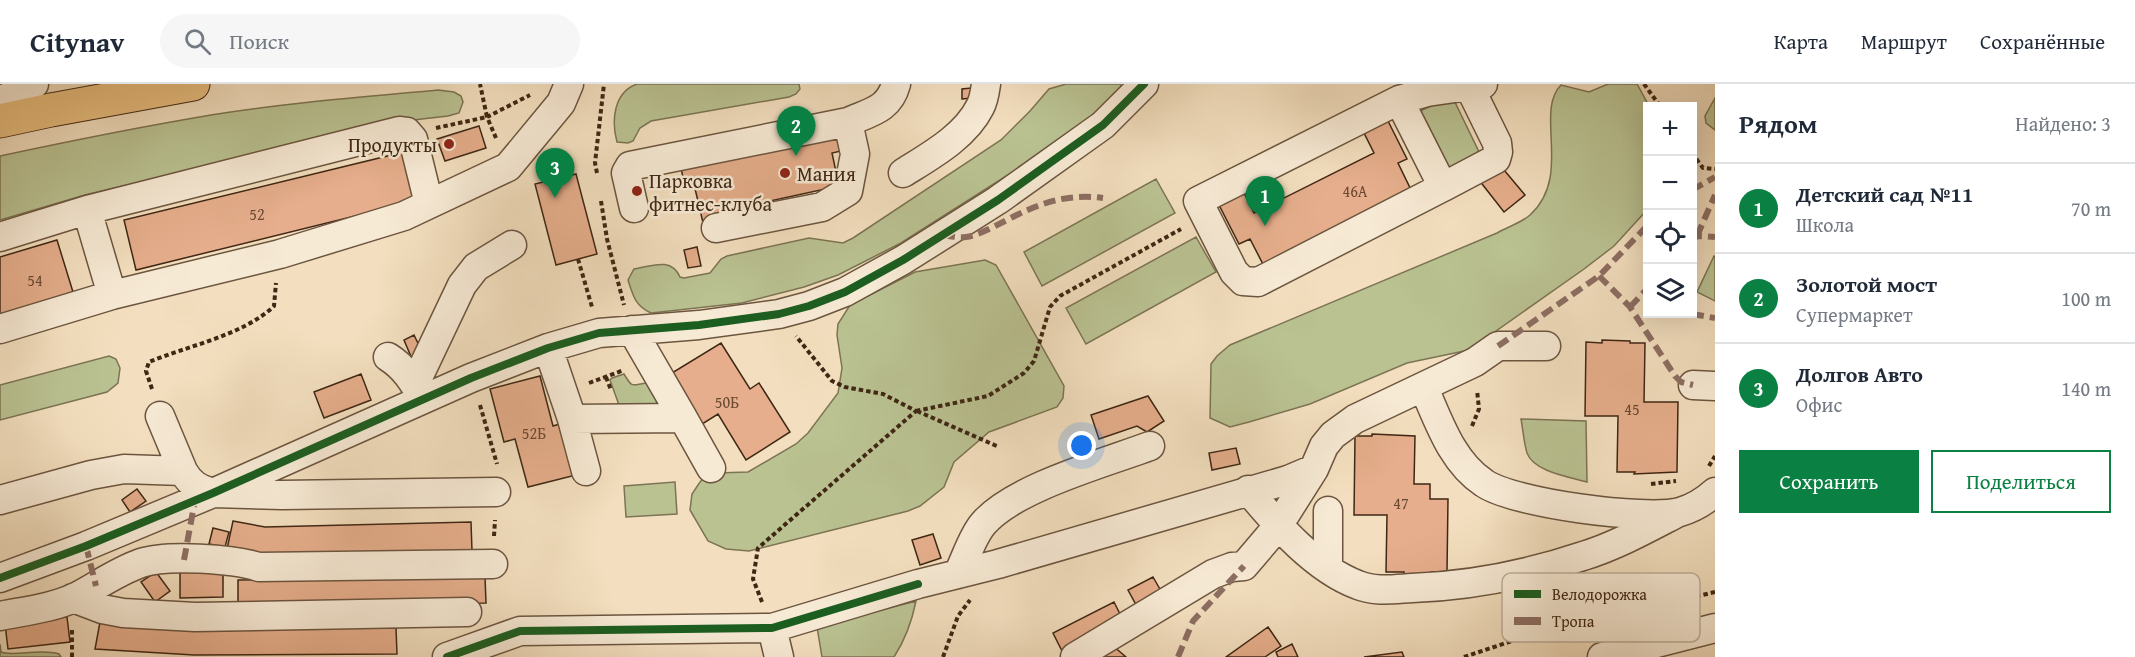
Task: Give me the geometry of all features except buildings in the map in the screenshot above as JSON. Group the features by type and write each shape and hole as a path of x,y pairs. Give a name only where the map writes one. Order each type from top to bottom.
{"main road":[{"path":"0,121 194,84"}],"street":[{"path":"0,100 34,84"},
{"path":"0,329 112,295 280,254 404,216 508,166 561,103 569,84"},
{"path":"634,208 626,173 630,166 848,122 873,113 893,95 896,84"},
{"path":"903,173 943,148 971,121 981,105 986,84"},
{"path":"0,578 86,546 213,493 419,392 471,378 548,348 599,333 699,325 778,314 809,306 845,292 903,260 998,200 1103,125 1144,84"},
{"path":"1476,85 1497,143 1496,159 1258,282 1243,280 1234,272 1198,201 1399,100 1427,92 1476,85"},
{"path":"1399,100 1443,187"},
{"path":"716,228 822,207 848,191 855,154 848,122"},
{"path":"0,237 87,210 399,131 407,132 413,139 429,204"},
{"path":"87,210 112,295"},
{"path":"419,392 462,285 476,267 512,245"},
{"path":"632,330 711,468"},
{"path":"1075,657 1213,574 1232,567 1244,566 1278,526 1314,469 1324,446 1343,427 1355,419 1475,362 1498,346 1546,346"},
{"path":"548,348 572,419 586,471"},
{"path":"388,357 400,364 419,392"},
{"path":"1424,388 1455,455 1484,484 1521,498 1604,511 1645,514 1679,512"},
{"path":"160,416 188,480 202,490 213,493 282,495 496,492"},
{"path":"572,419 683,418"},
{"path":"958,574 982,525 1010,501 1053,481 1150,446"},
{"path":"0,500 91,475 124,469 183,471"},
{"path":"447,657 520,632 772,628 918,584 998,564 1288,480 1314,469"},
{"path":"1515,573 1585,556 1703,503 1712,479"},
{"path":"1248,490 1278,526 1328,569 1360,586 1380,590 1448,587 1502,576"},
{"path":"1328,511 1328,569"},
{"path":"0,616 73,598 139,564 152,560 226,560 259,567 493,564"},
{"path":"73,598 102,609 123,613 195,617 467,612"},
{"path":"772,628 779,657"},
{"path":"1602,657 1690,642"}],"path":[{"path":"407,132 441,128 487,117 480,84"},
{"path":"595,163 604,84"},
{"path":"1644,84 1657,102"},
{"path":"1694,156 1703,168 1715,169"},
{"path":"772,628 753,579 758,548 916,411 988,396 1024,373 1034,361 1050,307 1060,296 1186,226 1198,201"},
{"path":"607,239 620,293"},
{"path":"579,259 599,333"},
{"path":"160,416 146,371 149,362 262,317 274,306 276,285"},
{"path":"778,314 832,381 845,387 883,394 999,447"},
{"path":"563,392 650,361"},
{"path":"471,378 497,461"},
{"path":"1712,479 1715,456"},
{"path":"1641,484 1682,481"},
{"path":"493,564 496,492"},
{"path":"943,657 958,616 998,564"},
{"path":"1700,596 1715,592"},
{"path":"1464,657 1509,642"}],"green space":[{"path":"637,84 799,84 800,89 789,97 651,121 640,128 633,141 617,142 614,125 616,108 623,93"},
{"path":"1066,84 1120,84 1122,87 1096,116 1028,162 901,243 838,275 804,287 742,303 651,313 635,300 628,280 634,269 666,265 672,267 680,277 684,278 710,273 721,259 727,256 809,238 843,243 853,238 1001,140 1049,89"},
{"path":"1608,84 1637,84 1647,102 1643,102 1643,214 1614,246 1469,350 1407,363 1310,404 1230,427 1210,418 1211,364 1230,345 1497,233 1530,215 1543,199 1549,182 1552,164 1551,111 1554,97 1561,85 1589,92"},
{"path":"438,90 454,92 461,96 463,102 459,113 396,122 85,195 0,220 0,156 211,115"},
{"path":"1452,96 1480,154 1447,170 1418,112"},
{"path":"1715,98 1715,130 1706,123 1705,116"},
{"path":"1156,179 1175,213 1042,286 1024,252"},
{"path":"1196,237 1216,272 1086,344 1066,308"},
{"path":"1714,256 1715,256 1715,301 1697,292"},
{"path":"985,260 996,265 1064,386 1063,398 1057,407 989,432 954,462 944,487 920,506 908,511 749,551 726,549 708,541 690,510 692,494 706,476 716,473 748,472 796,444 808,433 838,393 842,368 837,335 838,324 850,305 915,272"},
{"path":"109,356 116,359 120,368 118,383 107,392 0,420 0,385"},
{"path":"624,374 633,385 647,383 657,402 656,406 619,405 610,380"},
{"path":"1521,419 1586,421 1587,482 1553,473 1537,465 1527,453"},
{"path":"675,482 677,514 626,517 624,486"},
{"path":"916,601 908,630 894,657 822,657 817,627"},
{"path":"0,644 1,652 12,654 52,652 61,657 0,657"}],"marked path":[{"path":"1697,187 1715,177"},
{"path":"1697,236 1715,195"},
{"path":"943,235 963,237 976,234 1052,201 1077,197 1103,198"},
{"path":"1498,346 1599,276 1643,230"},
{"path":"1697,236 1715,237"},
{"path":"1599,276 1630,307 1675,376 1681,382 1693,385"},
{"path":"1630,307 1643,293"},
{"path":"1697,315 1715,318"},
{"path":"184,560 195,500"},
{"path":"86,546 96,586"},
{"path":"1178,657 1193,621 1244,566"}],"cycle path":[{"path":"0,578 86,546 213,493 471,378 548,348 599,333 699,325 779,314 809,306 845,292 903,260 998,200 1103,125 1144,84"},
{"path":"447,657 520,631 772,628 918,584"}],"place":[{"name":"Продукты","path":"449,144"},
{"name":"Золотой мост","path":"796,156"},
{"name":"Мания","path":"785,173"},
{"name":"Парковка фитнес-клуба","path":"637,191"},
{"name":"Долгов Авто","path":"555,198"},
{"name":"Детский сад №11","path":"1265,226"}]}
